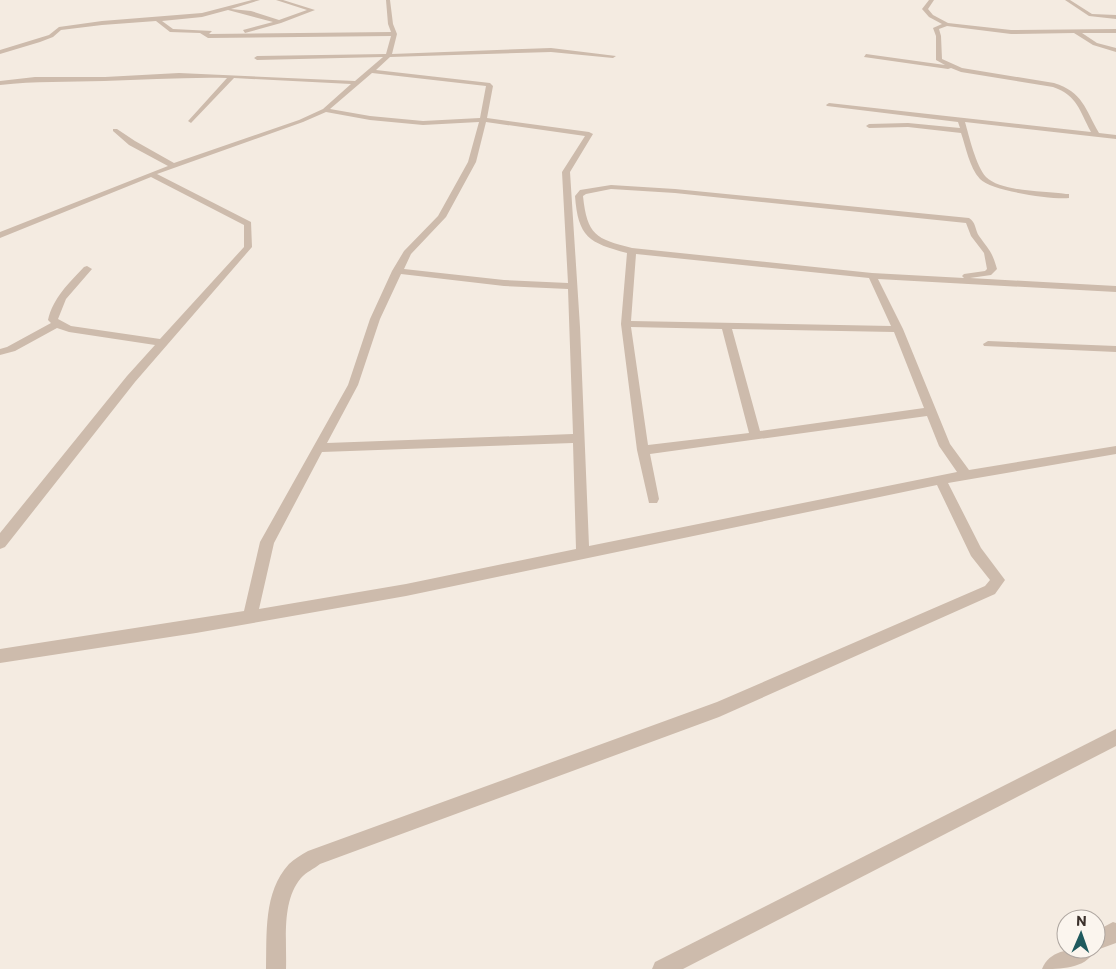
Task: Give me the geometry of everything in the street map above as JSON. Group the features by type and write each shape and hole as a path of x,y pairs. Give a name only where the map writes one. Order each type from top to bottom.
{"street":[{"path":"0,52 38,41 59,29 202,14 258,0"},
{"path":"156,20 172,31 239,32 279,22 312,10 278,0"},
{"path":"0,235 151,174 301,121 325,110 373,71 388,56 394,34 388,24 391,8 388,0"},
{"path":"932,0 925,9 931,16 947,24 1010,32 1116,31"},
{"path":"1067,0 1092,15 1116,17"},
{"path":"225,9 250,13 279,22"},
{"path":"252,29 263,18"},
{"path":"947,24 936,28 939,33 937,55 939,60 955,68"},
{"path":"1075,31 1095,44 1116,50"},
{"path":"202,32 208,36 394,34"},
{"path":"257,58 388,56 551,50 613,56"},
{"path":"406,74 412,55"},
{"path":"866,56 955,68 1066,88 1075,94 1083,106 1096,135"},
{"path":"250,616 267,542 353,385 375,318 407,253 442,217 472,162 483,120 490,86 488,84 373,71"},
{"path":"0,83 35,79 106,79 179,75 358,83"},
{"path":"192,121 232,76"},
{"path":"829,105 1116,137"},
{"path":"325,110 370,118 423,123 483,120 589,134 566,172 583,553"},
{"path":"961,120 980,174 986,182 997,187 1066,196"},
{"path":"869,126 908,125 965,131"},
{"path":"115,130 132,143 174,166"},
{"path":"0,543 132,379 248,246 248,224 151,174"},
{"path":"940,280 991,271 988,253 975,236 969,221 674,191 611,187 583,192 580,196 582,226 590,236 603,244 632,251 872,276 940,280 1116,289"},
{"path":"632,251 626,324 653,499"},
{"path":"87,269 54,311 53,320 57,324 69,329 162,344"},
{"path":"398,271 504,283 572,286"},
{"path":"872,276 898,329 945,446 966,475"},
{"path":"0,352 11,349 57,324"},
{"path":"626,324 898,329"},
{"path":"726,326 756,436"},
{"path":"988,344 1116,350"},
{"path":"644,450 931,412"},
{"path":"320,448 579,438"},
{"path":"0,656 406,590 940,479 1116,450"},
{"path":"276,969 280,899 286,882 297,869 314,857 719,709 990,590 998,580 976,552 940,479"},
{"path":"662,969 1116,737"},
{"path":"1052,969 1068,959"}]}
